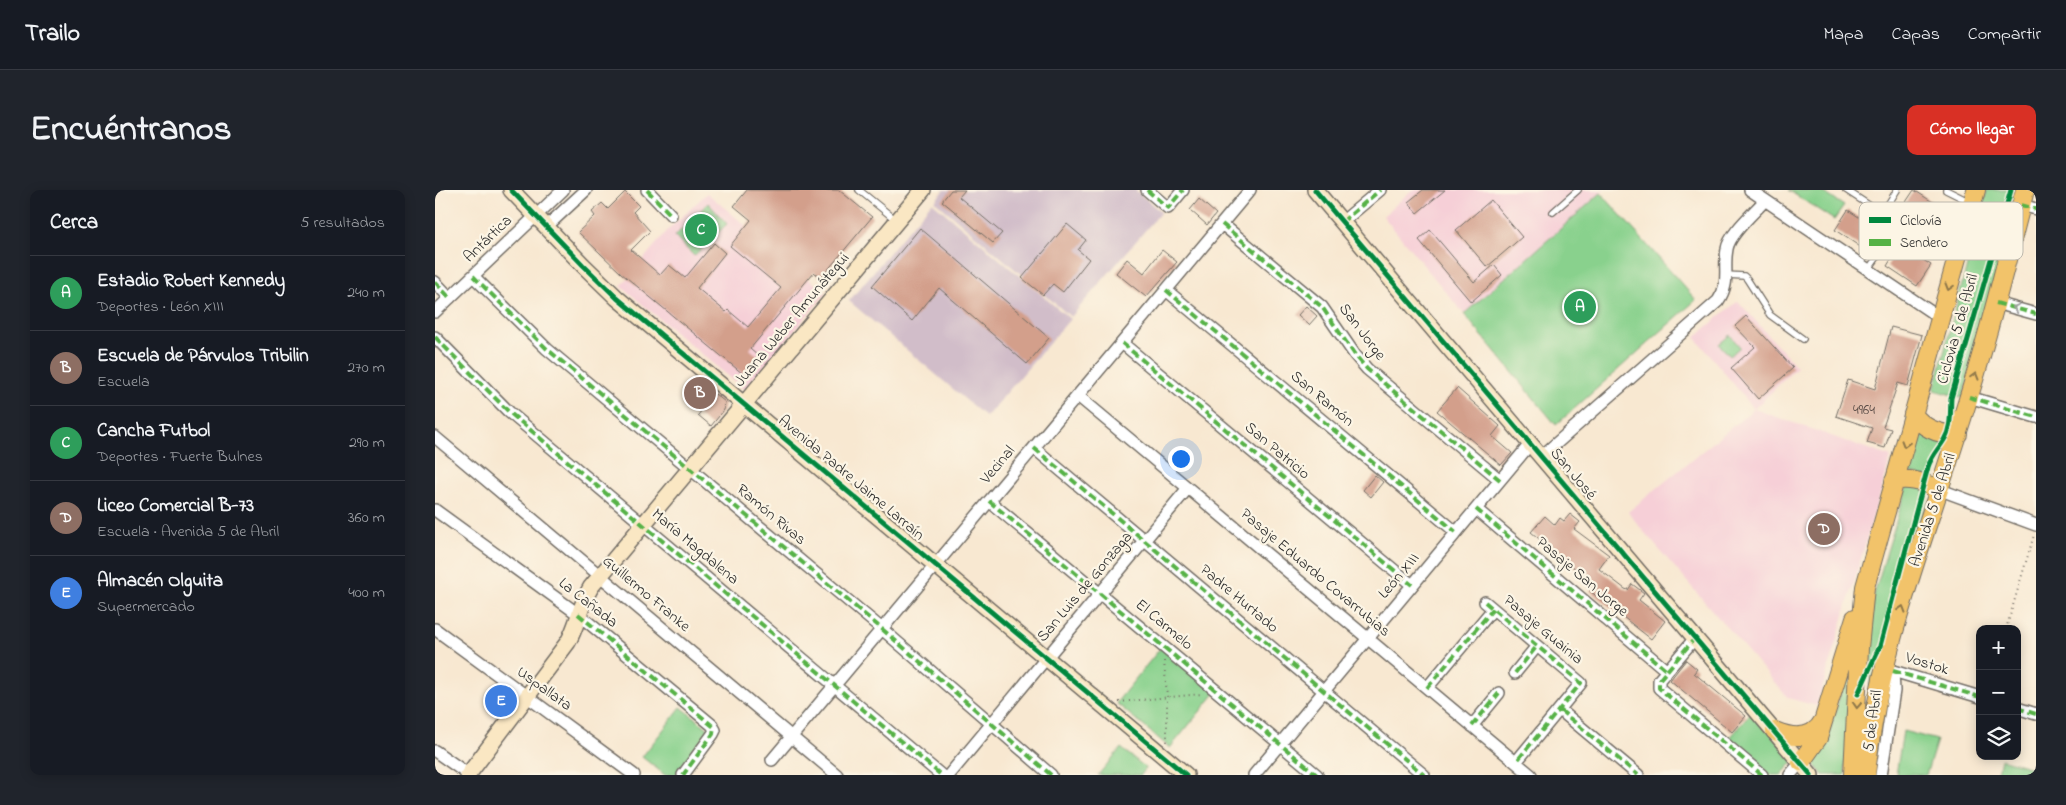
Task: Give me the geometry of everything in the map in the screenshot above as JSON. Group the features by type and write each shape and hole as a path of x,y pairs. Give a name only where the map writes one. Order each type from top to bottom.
{"main road":[{"name":"Avenida 5 de Abril","path":"1866,775 1873,718 1891,664 1938,489 1969,397 1988,300 2004,260"},
{"path":"1801,771 1823,721 1865,587 1956,262"},
{"path":"1913,414 1921,424 1933,431 1958,434"},
{"path":"1894,481 1903,479 1914,480 1938,489"},
{"path":"1853,775 1865,587"},
{"path":"1775,731 1790,736 1804,736 1814,732 1823,721"}],"street":[{"name":"Avenida Padre Jaime Larraín","path":"511,190 611,292 1186,775"},
{"name":"Antártica","path":"541,222 563,190"},
{"name":"Antártica","path":"435,312 473,276 541,222 586,190"},
{"path":"647,190 671,215"},
{"name":"Juana Weber Amunátegui","path":"468,775 568,642 575,629 578,614 586,596 600,577 923,190"},
{"path":"1147,190 1168,208 1183,190"},
{"name":"Vecinal","path":"772,760 1250,190"},
{"name":"San José","path":"1315,190 1775,731 1801,771"},
{"path":"1342,222 1380,190"},
{"path":"1750,190 1940,318"},
{"path":"1542,456 1718,301 1726,288 1727,248 1730,240 1765,200"},
{"name":"San Jorge","path":"1222,224 1322,307 1367,369 1500,480"},
{"name":"Ramón Rivas","path":"473,276 547,349 882,629 1051,775"},
{"path":"435,282 450,298"},
{"name":"San Ramón","path":"1166,290 1456,532"},
{"path":"1988,300 2036,314"},
{"name":"María Magdalena","path":"435,337 509,412 941,775"},
{"name":"San Patricio","path":"1122,343 1412,585"},
{"name":"Pasaje Eduardo Covarrubias","path":"1078,396 1531,775"},
{"path":"1969,397 2036,416"},
{"name":"Guillermo Franke","path":"435,437 837,775"},
{"name":"León XIII","path":"1253,775 1531,443"},
{"name":"Padre Hurtado","path":"1034,448 1424,775"},
{"name":"San Luis de Gonzaga","path":"949,775 1188,488"},
{"path":"1938,489 2036,527"},
{"name":"El Carmelo","path":"989,501 1317,775"},
{"name":"Pasaje San Jorge","path":"1476,509 1667,671"},
{"name":"La Cañada","path":"435,510 578,614 712,725 715,730 713,734 683,775"},
{"name":"Pasaje Guainia","path":"1427,688 1489,606 1581,684 1560,710"},
{"name":"Uspallata","path":"435,629 634,775"},
{"path":"1696,637 1658,682 1661,691 1762,775"},
{"path":"1515,673 1537,646"},
{"name":"Vostok","path":"1891,664 1976,696"},
{"name":"5 de Abril","path":"1881,775 1894,690 1891,664"},
{"path":"1471,726 1499,693"},
{"path":"2021,709 2036,714"},
{"path":"1516,762 1560,710 1638,775"},
{"path":"435,751 468,775"}],"lane":[{"path":"859,190 897,222"},
{"path":"1553,212 1578,190"},
{"path":"1846,190 1864,202"},
{"path":"1890,202 1897,190"},
{"path":"1946,190 1974,196"},
{"path":"1868,270 1875,260"},
{"path":"1727,275 1744,276 1770,315 1803,339"},
{"path":"1840,663 1859,667"}],"path":[{"path":"1948,290 1988,300"},
{"path":"2007,625 2036,527"},
{"path":"1162,645 1167,696 1167,759"},
{"path":"1101,704 1167,696 1219,693"}],"shaded area":[{"path":"944,190 1135,190 1161,212 1071,317 935,201"},
{"path":"1412,190 1604,190 1464,314 1383,216"},
{"path":"707,193 826,293 744,390 621,286 667,231"},
{"path":"932,202 1070,319 986,417 849,301"},
{"path":"1738,301 1797,367 1754,409 1695,337"},
{"path":"1754,409 1891,457 1817,706 1788,698 1628,512"}],"green space":[{"path":"1788,190 1820,190 1844,206 1834,220"},
{"path":"1987,190 2019,190 2016,202 1984,202"},
{"path":"1601,193 1696,300 1556,425 1464,314"},
{"path":"708,203 727,224 694,256 675,236"},
{"path":"1968,260 2000,260 1963,398 1934,390"},
{"path":"1730,335 1740,347 1730,356 1719,344"},
{"path":"1916,431 1947,441 1934,480 1908,472 1906,469"},
{"path":"1907,485 1930,491 1869,694 1873,598"},
{"path":"1162,646 1217,691 1170,748 1116,703"},
{"path":"1851,658 1845,775 1823,775 1812,762 1829,732"},
{"path":"681,707 710,730 675,775 665,775 642,757"},
{"path":"1752,712 1795,760 1781,775 1768,775 1728,740"},
{"path":"1903,731 1937,740 1926,775 1896,775"},
{"path":"1121,748 1146,768 1141,775 1098,775"},
{"path":"2001,760 2032,768 2030,775 1997,775"}],"building":[{"path":"747,190 839,190 872,217 821,278 814,272 750,349 758,356 743,374 621,273 578,232 595,216 592,212 602,203 608,209 625,192 639,206 633,212 650,231 631,250 660,275 669,265 685,278 714,243 725,253 697,288 748,327 781,288 730,246 751,220 734,206"},
{"path":"951,190 965,190 959,197 1002,233 993,243 942,201"},
{"path":"1423,190 1445,190 1417,213 1408,202"},
{"path":"1914,190 1933,202 1906,202"},
{"path":"1199,199 1216,214 1207,225 1190,210"},
{"path":"1491,200 1522,237 1487,267 1456,230"},
{"path":"1848,210 1859,217 1859,246 1835,230"},
{"path":"1067,224 1086,240 1078,250 1089,259 1063,292 1053,284 1043,295 1022,278"},
{"path":"920,228 1049,338 1027,364 939,288 912,321 872,286"},
{"path":"1430,230 1474,282 1494,265 1502,275 1471,302 1419,240"},
{"path":"1162,250 1177,262 1146,297 1116,273 1127,259 1144,273"},
{"path":"1891,260 1923,260 1931,265 1917,286 1887,266"},
{"path":"1306,306 1317,316 1309,325 1298,315"},
{"path":"1746,316 1793,368 1758,399 1731,368 1755,347 1735,326"},
{"path":"1891,327 1922,335 1908,386 1898,383 1883,427 1891,429 1885,448 1867,443 1872,428 1836,416 1848,380 1875,389"},
{"path":"1457,388 1500,426 1492,436 1512,453 1501,465 1437,411"},
{"path":"715,394 725,402 724,410 711,426 698,415"},
{"path":"1375,475 1383,482 1371,497 1363,490"},
{"path":"1570,514 1580,522 1574,529 1609,555 1599,569 1625,589 1628,590 1632,584 1644,593 1639,600 1665,621 1651,639 1590,591 1595,585 1531,532 1545,516 1555,525 1560,518 1564,521"},
{"path":"1686,660 1697,669 1694,673 1746,716 1732,732 1670,680"}],"marked path":[{"path":"647,190 671,215"},
{"path":"1147,190 1168,208 1183,190"},
{"path":"1342,222 1380,190"},
{"path":"2023,206 2036,209"},
{"path":"1222,224 1322,307 1367,369 1500,480"},
{"path":"473,276 547,349 882,629 1051,775"},
{"path":"435,282 450,298"},
{"path":"1166,290 1456,532"},
{"path":"1996,303 2036,314"},
{"path":"435,337 509,412 941,775"},
{"path":"1122,343 1412,585"},
{"path":"1969,397 2036,417"},
{"path":"1034,448 1424,775"},
{"path":"989,501 1317,775"},
{"path":"1476,509 1667,671"},
{"path":"1485,602 1581,683 1516,762"},
{"path":"1427,688 1493,609"},
{"path":"578,614 714,727 713,734 683,775"},
{"path":"1696,637 1659,680 1659,688 1762,775"},
{"path":"1515,673 1537,646"},
{"path":"1893,671 1976,696"},
{"path":"1472,726 1499,693"},
{"path":"2021,709 2036,714"},
{"path":"1560,710 1638,775"}],"cycle path":[{"path":"511,190 617,298 1186,775"},
{"path":"1315,190 1811,775"},
{"name":"Ciclovia 5 de Abril","path":"2008,202 2011,190"},
{"name":"Ciclovia 5 de Abril","path":"1858,694 1880,646 1928,467 1947,435 1951,398 1991,260"}],"place":[{"name":"Cancha Futbol","path":"701,230"},
{"name":"Estadio Robert Kennedy","path":"1580,307"},
{"name":"Escuela de Párvulos Tribilin","path":"700,393"},
{"name":"Liceo Comercial B-73","path":"1824,529"},
{"name":"Almacén Olguita","path":"501,701"}]}
